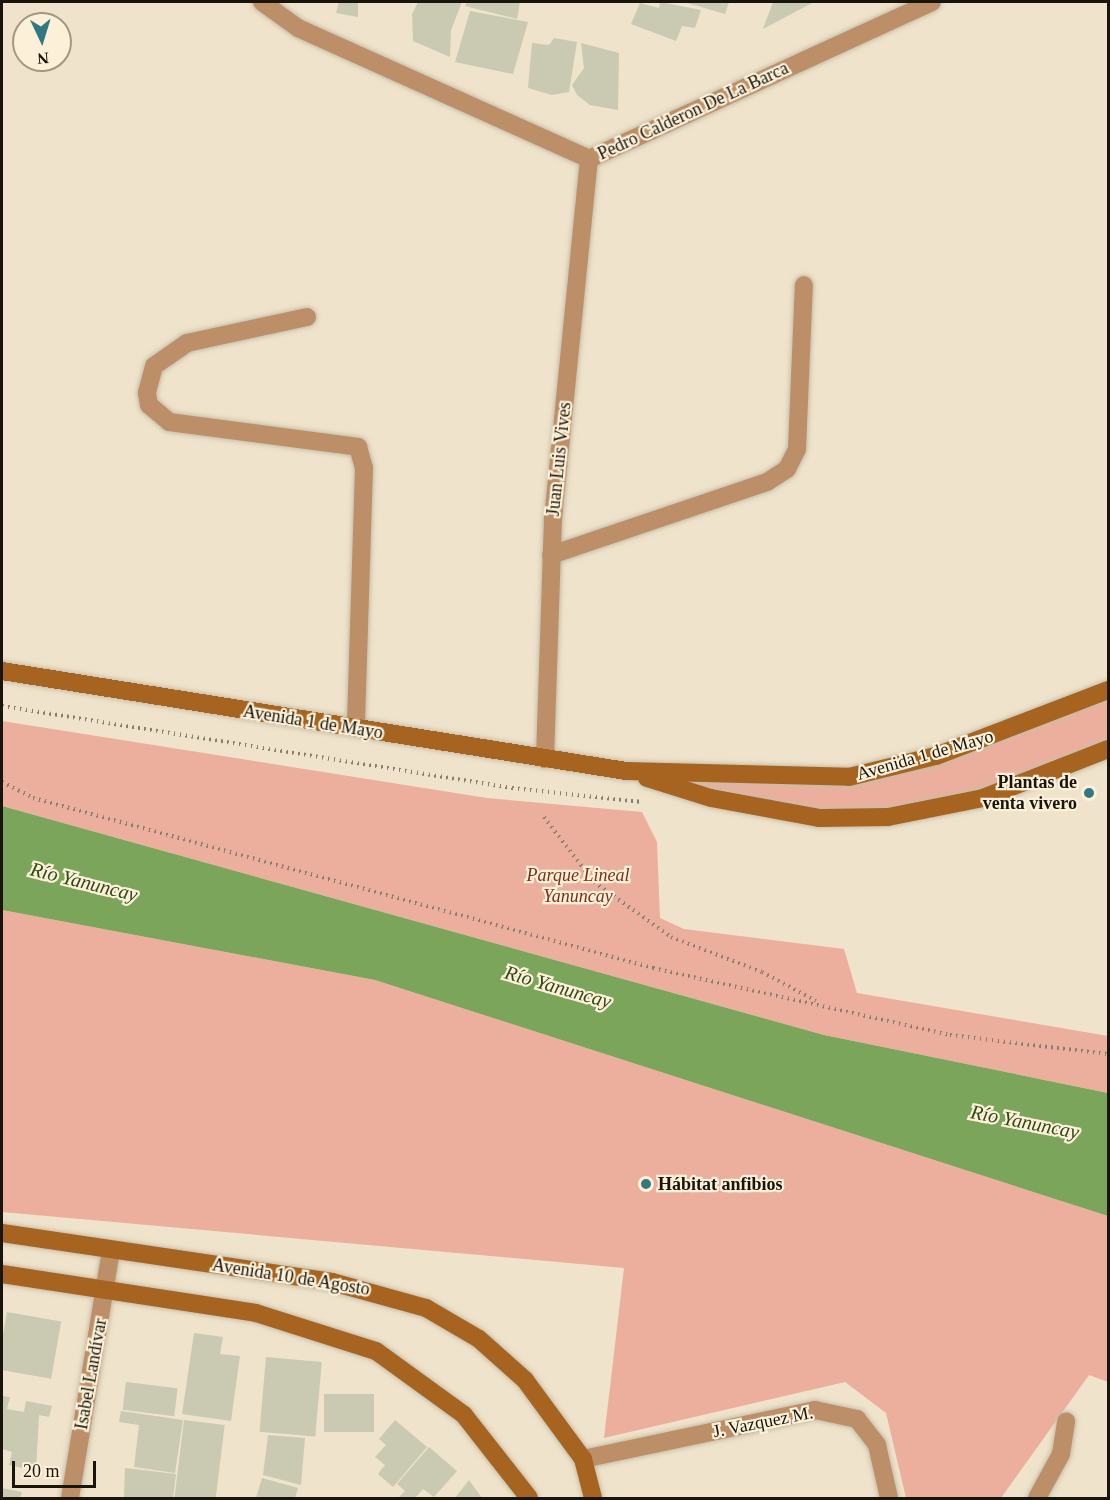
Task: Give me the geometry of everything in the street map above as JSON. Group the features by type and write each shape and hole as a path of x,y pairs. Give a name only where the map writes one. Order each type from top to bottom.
{"main road":[{"name":"Avenida 1 de Mayo","path":"2,671 626,771 849,777 936,756 1108,690"},
{"name":"Avenida 1 de Mayo","path":"626,771 711,798 820,818 888,817 993,795 1108,749"},
{"name":"Avenida 10 de Agosto","path":"2,1233 332,1282 426,1308 479,1339 525,1380 583,1459 593,1498"},
{"path":"2,1274 256,1313 376,1351 464,1415 529,1498"}],"street":[{"name":"Pedro Calderon De La Barca","path":"262,2 298,28 589,159 932,2"},
{"name":"Juan Luis Vives","path":"545,759 551,555 589,159"},
{"path":"551,555 767,482 787,469 797,449 804,285"},
{"path":"307,317 187,343 154,366 147,393 149,405 168,422 358,447 364,468 356,728"},
{"name":"Isabel Landívar","path":"70,1498 111,1250"},
{"name":"J. Vazquez M.","path":"583,1459 815,1410 857,1419 878,1445 889,1498"},
{"path":"1037,1498 1061,1454 1065,1421"}],"path":[{"path":"2,782 33,798 652,968 821,1004 950,1035 1108,1054"},
{"path":"544,817 594,882 671,937 762,972 821,1004"}],"green space":[{"path":"1108,695 1108,744 1021,781 934,805 820,814 675,783 849,779"},
{"name":"Parque Lineal Yanuncay","path":"2,721 487,798 642,812 657,842 660,918 684,929 844,949 857,993 1108,1036 1108,1093 824,1035 2,806"},
{"path":"2,910 375,980 1108,1216 1108,1382 1089,1375 1001,1498 906,1498 886,1413 845,1382 604,1438 624,1268 2,1212"}],"water":[{"name":"Río Yanuncay","path":"2,806 824,1035 1108,1093 1108,1216 375,980 2,910"}],"building":[{"path":"339,2 358,2 358,17 336,13"},
{"path":"418,2 462,2 451,30 450,57 413,41 412,14"},
{"path":"467,2 520,2 517,19 465,6"},
{"path":"660,2 701,10 695,28 682,26 676,41 631,24 640,3 659,8"},
{"path":"684,2 729,2 725,14"},
{"path":"773,2 814,2 763,29"},
{"path":"470,11 528,22 513,74 455,62"},
{"path":"554,38 577,42 569,92 552,95 528,88 532,43 549,45"},
{"path":"581,43 619,53 618,110 590,105 577,95 572,85 584,68"},
{"path":"7,1312 61,1322 51,1379 2,1370 2,1340"},
{"path":"194,1333 223,1337 220,1354 240,1356 231,1421 182,1414"},
{"path":"266,1357 322,1362 315,1437 259,1432"},
{"path":"126,1382 178,1388 174,1416 123,1410"},
{"path":"324,1394 374,1394 374,1432 324,1432"},
{"path":"2,1396 10,1397 7,1409 24,1412 26,1401 52,1406 49,1417 39,1415 36,1471 9,1465 12,1452 2,1449"},
{"path":"121,1411 183,1420 175,1473 134,1467 139,1425 119,1422"},
{"path":"184,1420 225,1425 216,1498 174,1498"},
{"path":"395,1420 427,1447 393,1487 378,1474 385,1465 375,1457 386,1445 379,1439"},
{"path":"268,1435 305,1438 301,1485 263,1475"},
{"path":"429,1447 457,1471 434,1497 423,1489 415,1498 398,1498 405,1491 397,1484"},
{"path":"125,1468 176,1474 173,1498 124,1498"},
{"path":"262,1478 298,1488 295,1498 256,1498"},
{"path":"469,1480 482,1498 455,1498"},
{"path":"2,1488 22,1492 20,1498 2,1498"}],"place":[{"name":"Plantas de venta vivero","path":"1089,793"},
{"name":"Hábitat anfibios","path":"646,1184"}]}
